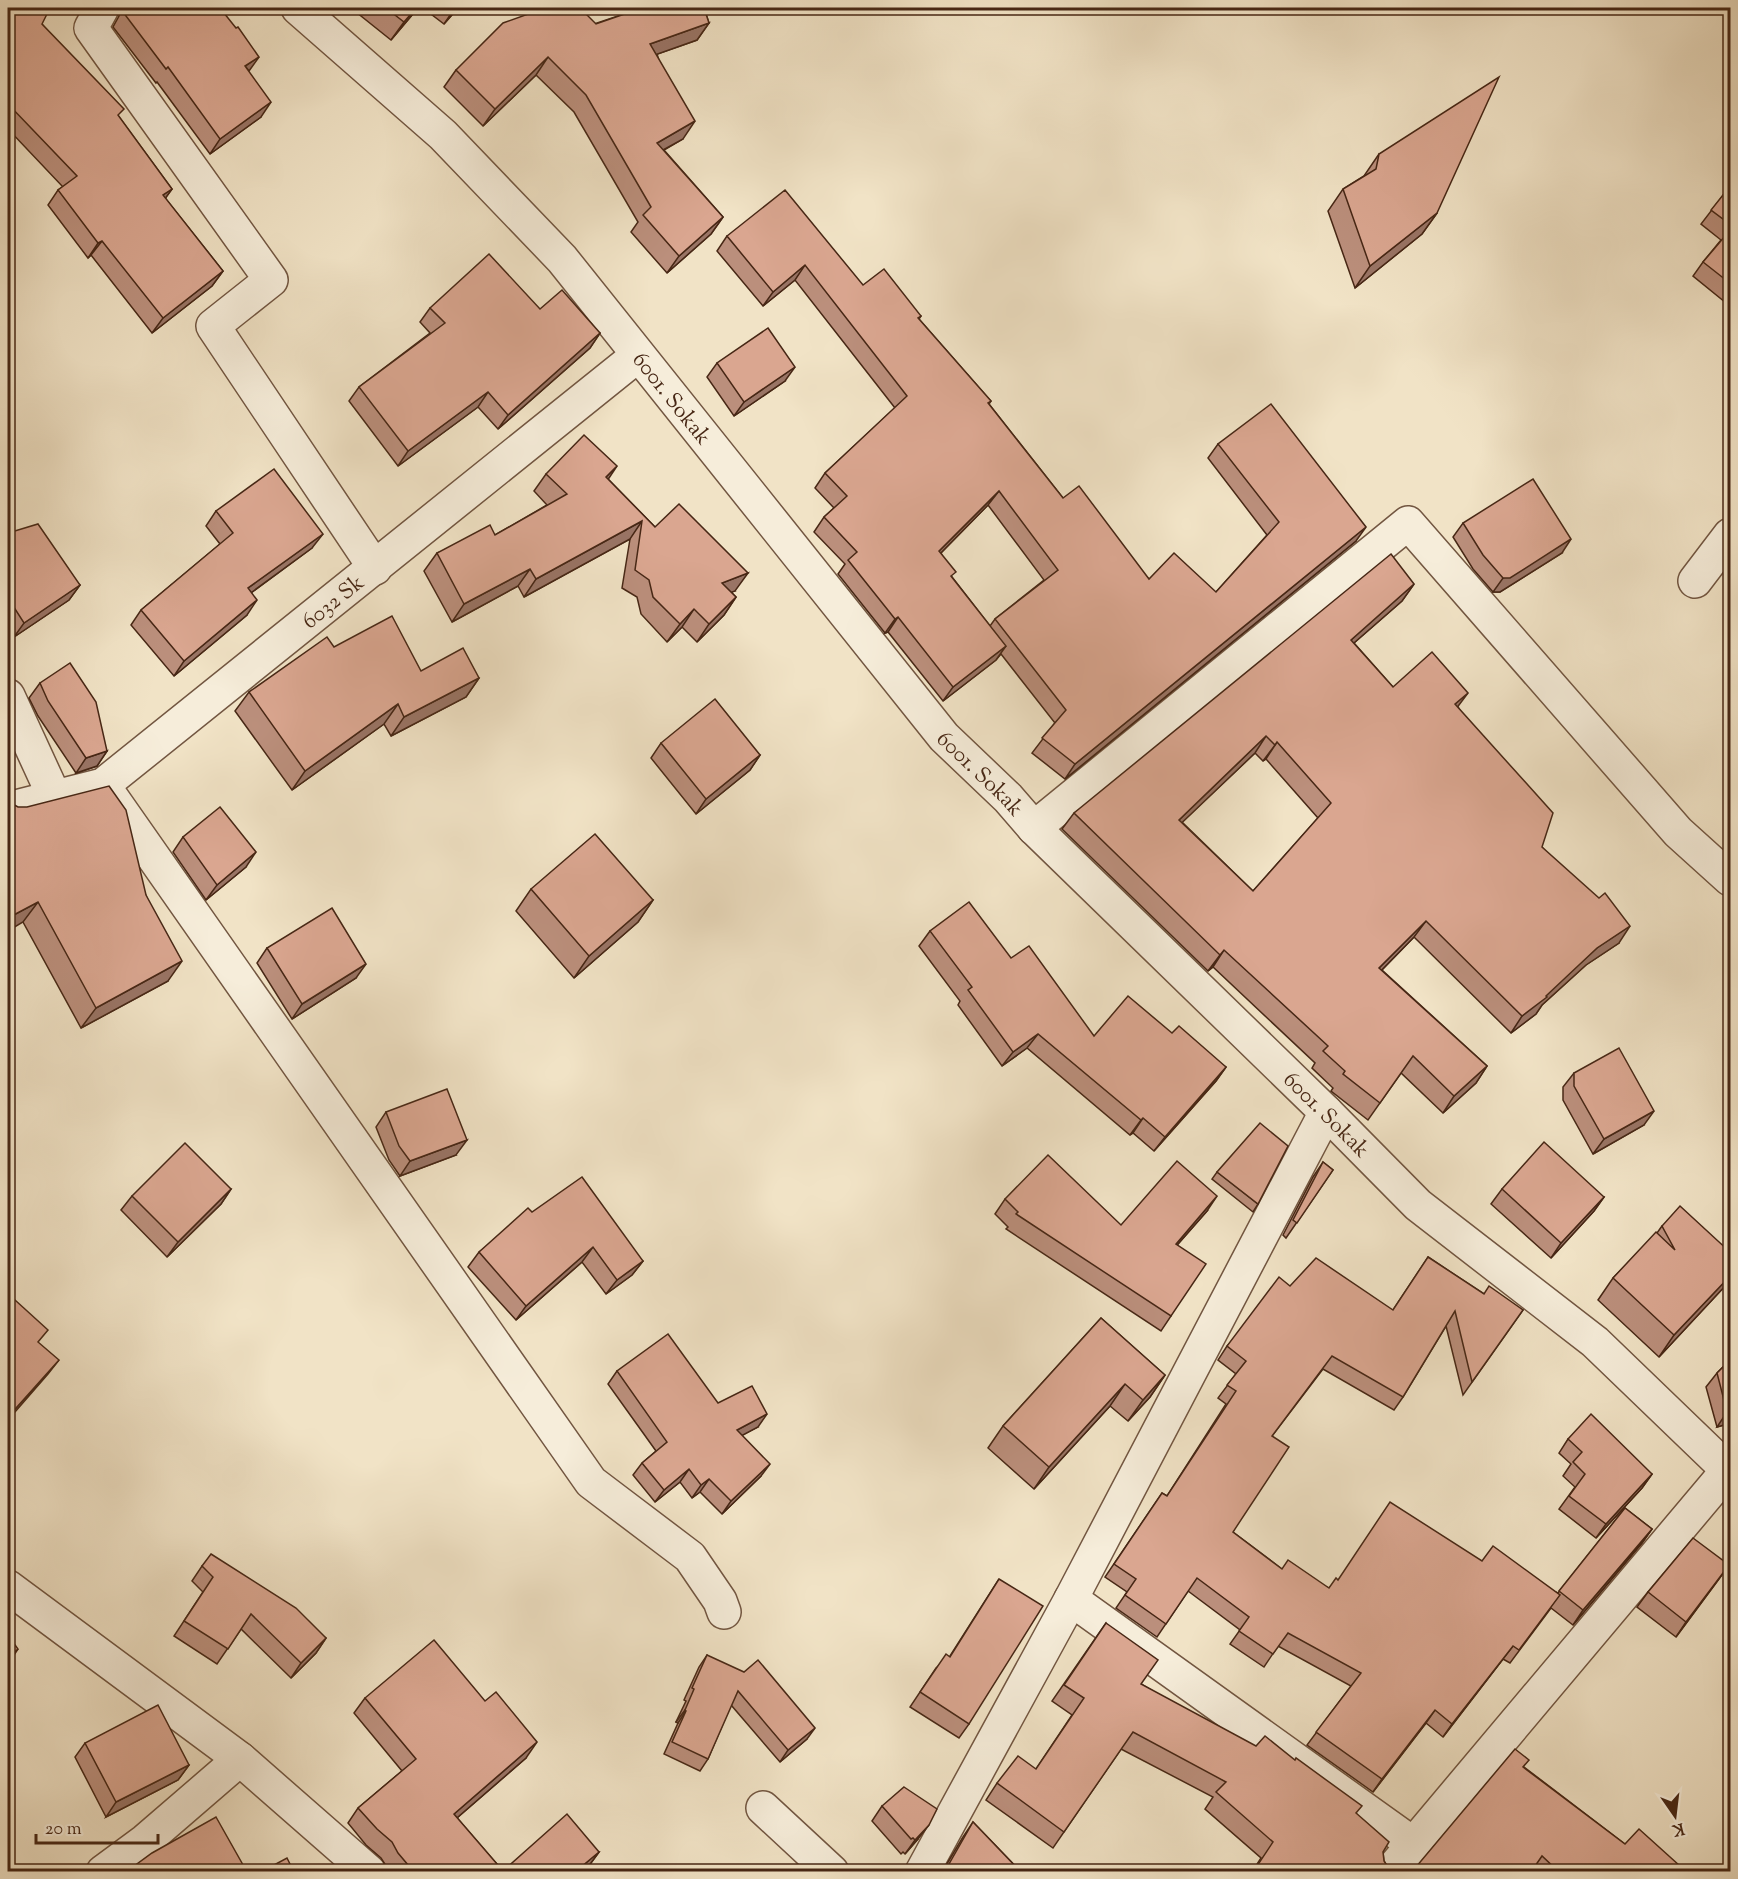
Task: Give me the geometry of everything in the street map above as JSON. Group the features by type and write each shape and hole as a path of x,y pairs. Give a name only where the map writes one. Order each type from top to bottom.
{"street":[{"path":"102,8 91,28 271,280 213,326 375,568"},
{"name":"6001. Sokak","path":"298,8 443,135 562,259 637,356 944,737 1418,1205 1595,1342 1729,1471"},
{"name":"6032 Sk","path":"8,809 103,784 637,356"},
{"path":"1034,828 1408,523 1678,832 1731,879"},
{"path":"1695,581 1731,535"},
{"path":"8,696 54,796"},
{"path":"103,784 591,1482 690,1557 720,1601 724,1611"},
{"path":"922,1872 1071,1599 1326,1112"},
{"path":"1390,1872 1729,1471"},
{"path":"8,1587 240,1759 369,1872"},
{"path":"1071,1599 1413,1844"},
{"path":"103,1872 145,1840 240,1759"},
{"path":"763,1808 832,1872"}],"building":[{"path":"8,8 50,8 42,24 124,109 118,115 172,189 163,195 223,271 163,318 102,241 98,243 58,190 77,176 8,104"},
{"path":"126,8 220,8 236,28 238,27 259,57 245,66 271,102 220,139 168,67 166,69 123,12"},
{"path":"386,8 416,8 404,22"},
{"path":"545,8 580,8 596,24 642,8 704,8 709,23 650,44 695,121 657,143 723,217 679,256 643,215 651,207 586,95 548,57 495,109 456,70 503,23"},
{"path":"1499,77 1437,213 1370,266 1343,189 1376,169 1379,154"},
{"path":"1731,185 1731,225 1711,210"},
{"path":"785,190 863,285 884,269 921,316 918,318 991,401 988,403 1063,498 1079,486 1149,579 1174,553 1216,592 1279,522 1218,444 1271,404 1366,527 1075,764 1042,738 1066,710 995,619 1058,570 999,491 939,551 956,572 951,576 1006,646 953,687 898,617 895,619 848,560 857,552 824,517 847,496 825,473 907,396 805,265 773,292 727,236"},
{"path":"1731,229 1731,284 1703,262"},
{"path":"489,254 540,309 562,290 600,333 508,415 488,392 408,451 359,387 445,323 430,308"},
{"path":"768,328 795,367 744,402 717,363"},
{"path":"584,435 617,466 606,477 655,527 679,504 748,573 722,583 736,597 709,624 694,609 680,624 653,597 649,580 635,570 642,521 536,579 530,569 464,604 437,553 490,525 495,535 567,494 546,474"},
{"path":"274,469 323,534 248,588 257,600 184,661 141,610 233,533 216,511"},
{"path":"1533,479 1571,539 1510,578 1503,578 1483,555 1463,523"},
{"path":"38,524 80,585 24,623 8,598 8,533"},
{"path":"1391,554 1414,584 1351,640 1393,687 1432,652 1468,693 1455,704 1553,813 1542,847 1599,898 1605,893 1630,926 1597,948 1547,997 1522,1016 1426,921 1379,968 1487,1066 1454,1096 1413,1056 1380,1103 1343,1074 1345,1071 1323,1051 1328,1046 1224,950 1220,955 1074,813","holes":["1266,736 1275,745 1277,742 1331,803 1253,891 1179,820"]},
{"path":"392,616 421,671 463,648 479,678 404,717 398,704 305,771 249,692 327,637 334,647"},
{"path":"70,663 96,702 107,751 86,758 48,701 40,683"},
{"path":"715,699 760,755 706,799 661,743"},
{"path":"109,786 126,810 146,895 182,961 96,1008 38,902 8,918 8,799 18,807 27,807"},
{"path":"220,807 256,852 217,885 183,837"},
{"path":"595,834 653,900 589,956 531,889"},
{"path":"969,902 1011,958 1029,946 1094,1036 1128,996 1172,1033 1179,1026 1226,1067 1165,1137 1143,1118 1141,1120 1038,1034 1013,1052 968,990 972,987 930,931"},
{"path":"332,908 366,964 302,1004 267,948"},
{"path":"1619,1048 1654,1111 1604,1139 1574,1086 1574,1073"},
{"path":"447,1089 467,1140 410,1161 399,1146 386,1112"},
{"path":"1260,1123 1288,1146 1258,1204 1217,1172"},
{"path":"1544,1142 1604,1197 1561,1243 1502,1189"},
{"path":"185,1143 231,1189 178,1242 132,1196"},
{"path":"1048,1155 1121,1225 1177,1161 1217,1196 1176,1244 1206,1264 1171,1316 1016,1214 1018,1212 1005,1199"},
{"path":"1323,1162 1333,1170 1297,1223 1293,1220"},
{"path":"582,1177 643,1261 617,1280 593,1247 526,1306 479,1252 528,1208 532,1212"},
{"path":"1680,1206 1731,1253 1731,1275 1674,1335 1613,1278 1656,1232 1675,1250 1662,1226"},
{"path":"1428,1257 1484,1294 1489,1286 1523,1310 1472,1382 1455,1311 1403,1397 1332,1356 1272,1436 1289,1447 1233,1532 1282,1569 1288,1560 1329,1588 1336,1578 1338,1580 1390,1502 1482,1561 1493,1546 1560,1595 1519,1650 1513,1646 1452,1724 1435,1710 1382,1779 1316,1732 1361,1673 1288,1633 1273,1654 1239,1631 1249,1617 1197,1578 1166,1624 1125,1595 1136,1579 1114,1564 1162,1493 1167,1496 1236,1391 1227,1385 1246,1361 1227,1346 1279,1277 1290,1286 1316,1258 1393,1310"},
{"path":"15,1300 48,1330 38,1342 59,1360 8,1417 8,1308"},
{"path":"1101,1318 1165,1375 1143,1400 1125,1384 1049,1467 1003,1426"},
{"path":"668,1334 718,1403 752,1386 767,1414 737,1430 770,1464 731,1501 709,1479 701,1485 689,1469 664,1490 642,1463 667,1442 617,1371"},
{"path":"1731,1359 1731,1412 1727,1412 1717,1373"},
{"path":"1591,1414 1652,1474 1606,1524 1569,1496 1585,1474 1573,1462 1582,1452 1568,1439"},
{"path":"1625,1508 1652,1529 1583,1610 1559,1591"},
{"path":"1693,1538 1729,1565 1686,1622 1648,1592"},
{"path":"211,1554 296,1608 326,1638 301,1663 251,1614 228,1649 184,1621 213,1577 202,1566"},
{"path":"999,1579 1043,1606 969,1724 920,1692 946,1654 950,1657"},
{"path":"1106,1623 1158,1660 1141,1684 1256,1746 1265,1736 1295,1760 1296,1758 1362,1806 1356,1813 1389,1842 1383,1852 1384,1861 1393,1872 1253,1872 1273,1842 1216,1792 1226,1782 1133,1732 1064,1832 997,1783 1018,1756 1036,1769 1084,1698 1064,1685"},
{"path":"8,1635 18,1649 8,1657"},
{"path":"434,1640 485,1701 496,1692 537,1742 454,1814 503,1871 567,1814 599,1852 575,1872 414,1872 392,1842 358,1808 416,1759 365,1698"},
{"path":"707,1655 744,1672 758,1660 815,1728 788,1750 738,1691 708,1759 672,1742"},
{"path":"158,1705 189,1765 116,1802 85,1743"},
{"path":"1515,1749 1529,1760 1523,1767 1625,1844 1639,1829 1680,1866 1674,1872 1559,1872 1542,1856 1531,1872 1410,1872"},
{"path":"904,1787 937,1809 929,1825 915,1840 911,1839 882,1806"},
{"path":"216,1817 247,1872 126,1872 152,1853"},
{"path":"973,1822 1021,1872 945,1871"},
{"path":"287,1858 294,1872 261,1872"}]}
